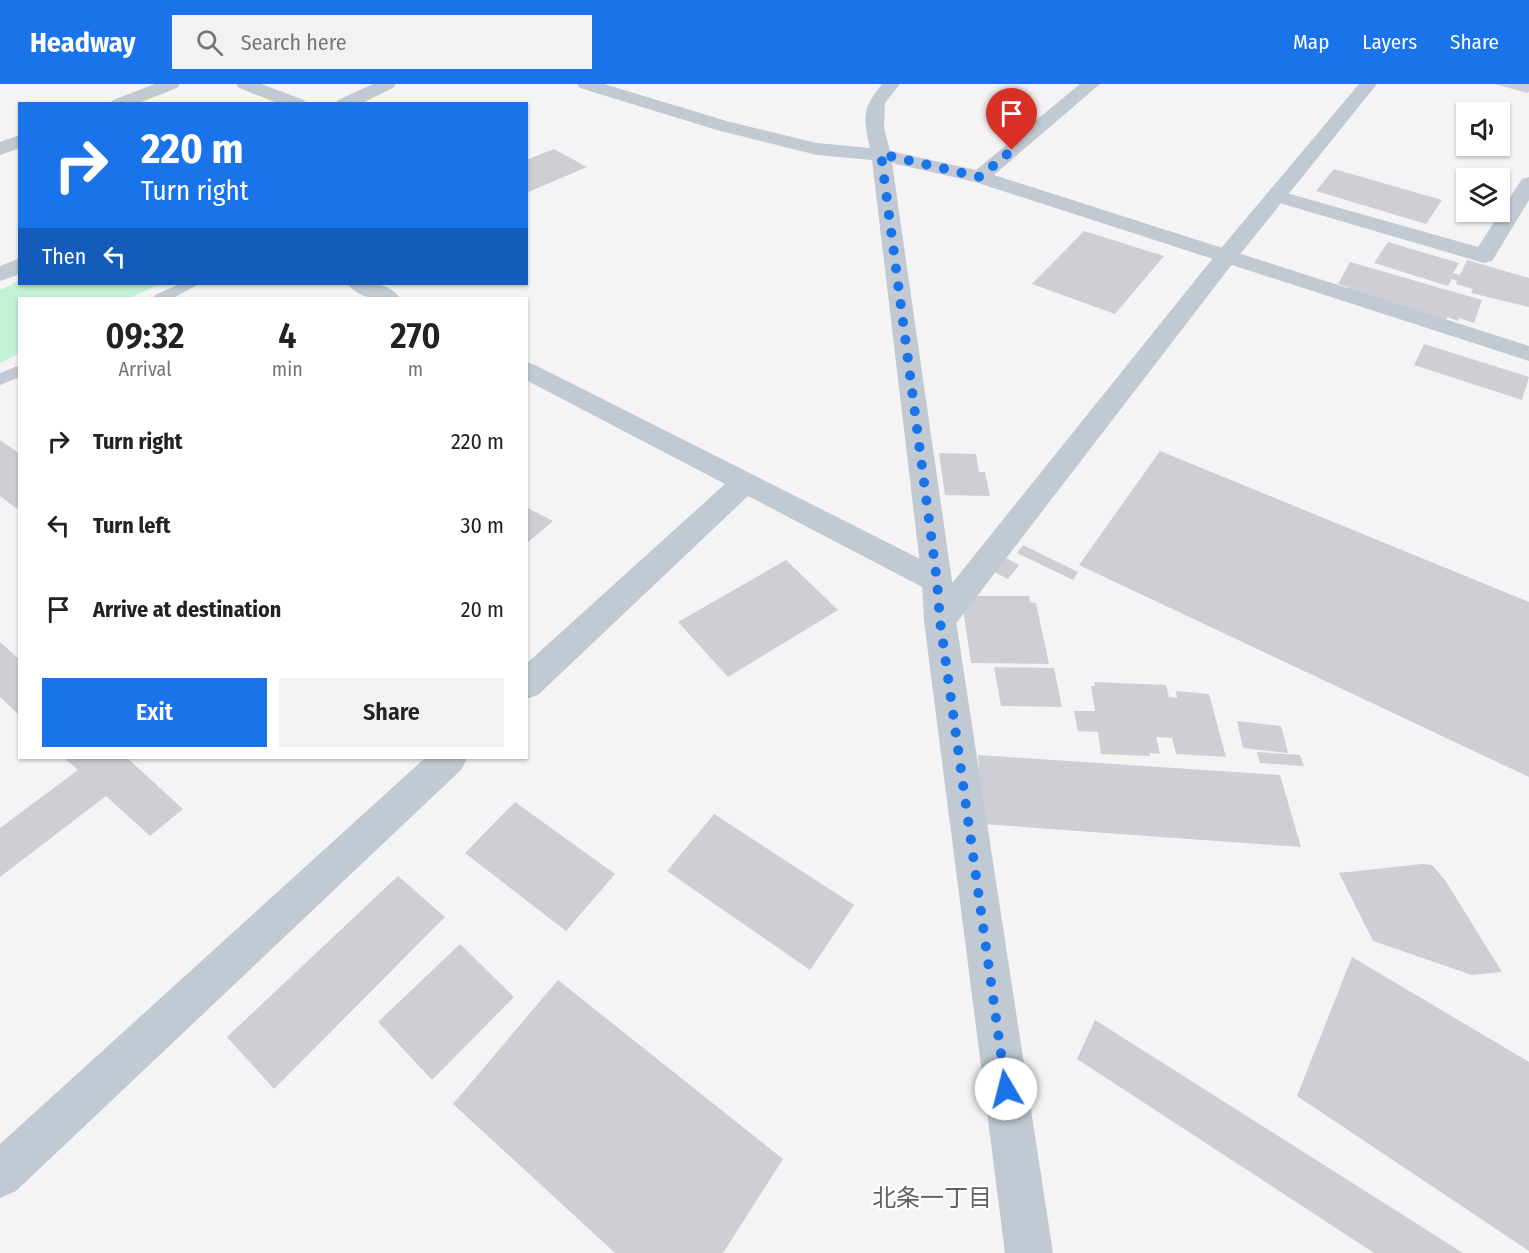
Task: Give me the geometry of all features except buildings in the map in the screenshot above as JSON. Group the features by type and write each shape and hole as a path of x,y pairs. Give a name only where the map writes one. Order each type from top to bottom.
{"street":[{"path":"124,102 171,84"},
{"path":"245,84 293,102"},
{"path":"348,102 387,84"},
{"path":"586,84 724,126 816,149 881,154 980,177 1225,258 1529,354"},
{"path":"891,84 876,103 875,128 881,154 937,581 940,621 1029,1253"},
{"path":"980,177 1091,84"},
{"path":"940,621 1225,258 1368,84"},
{"path":"0,149 18,142"},
{"path":"1276,196 1484,256 1529,183"},
{"path":"0,274 18,266"},
{"path":"361,285 386,297"},
{"path":"528,371 937,581"},
{"path":"528,683 744,483"},
{"path":"0,1175 448,759"}],"lane":[{"path":"163,297 189,285"},
{"path":"0,380 18,371"}],"green space":[{"path":"18,281 18,285 158,285 132,297 18,297 18,354 0,363 0,290"}],"district":[{"name":"北条一丁目","path":"932,1198"}],"route":[{"path":"1006,1089 940,621 937,581 881,154 980,177 1012,150"}]}
